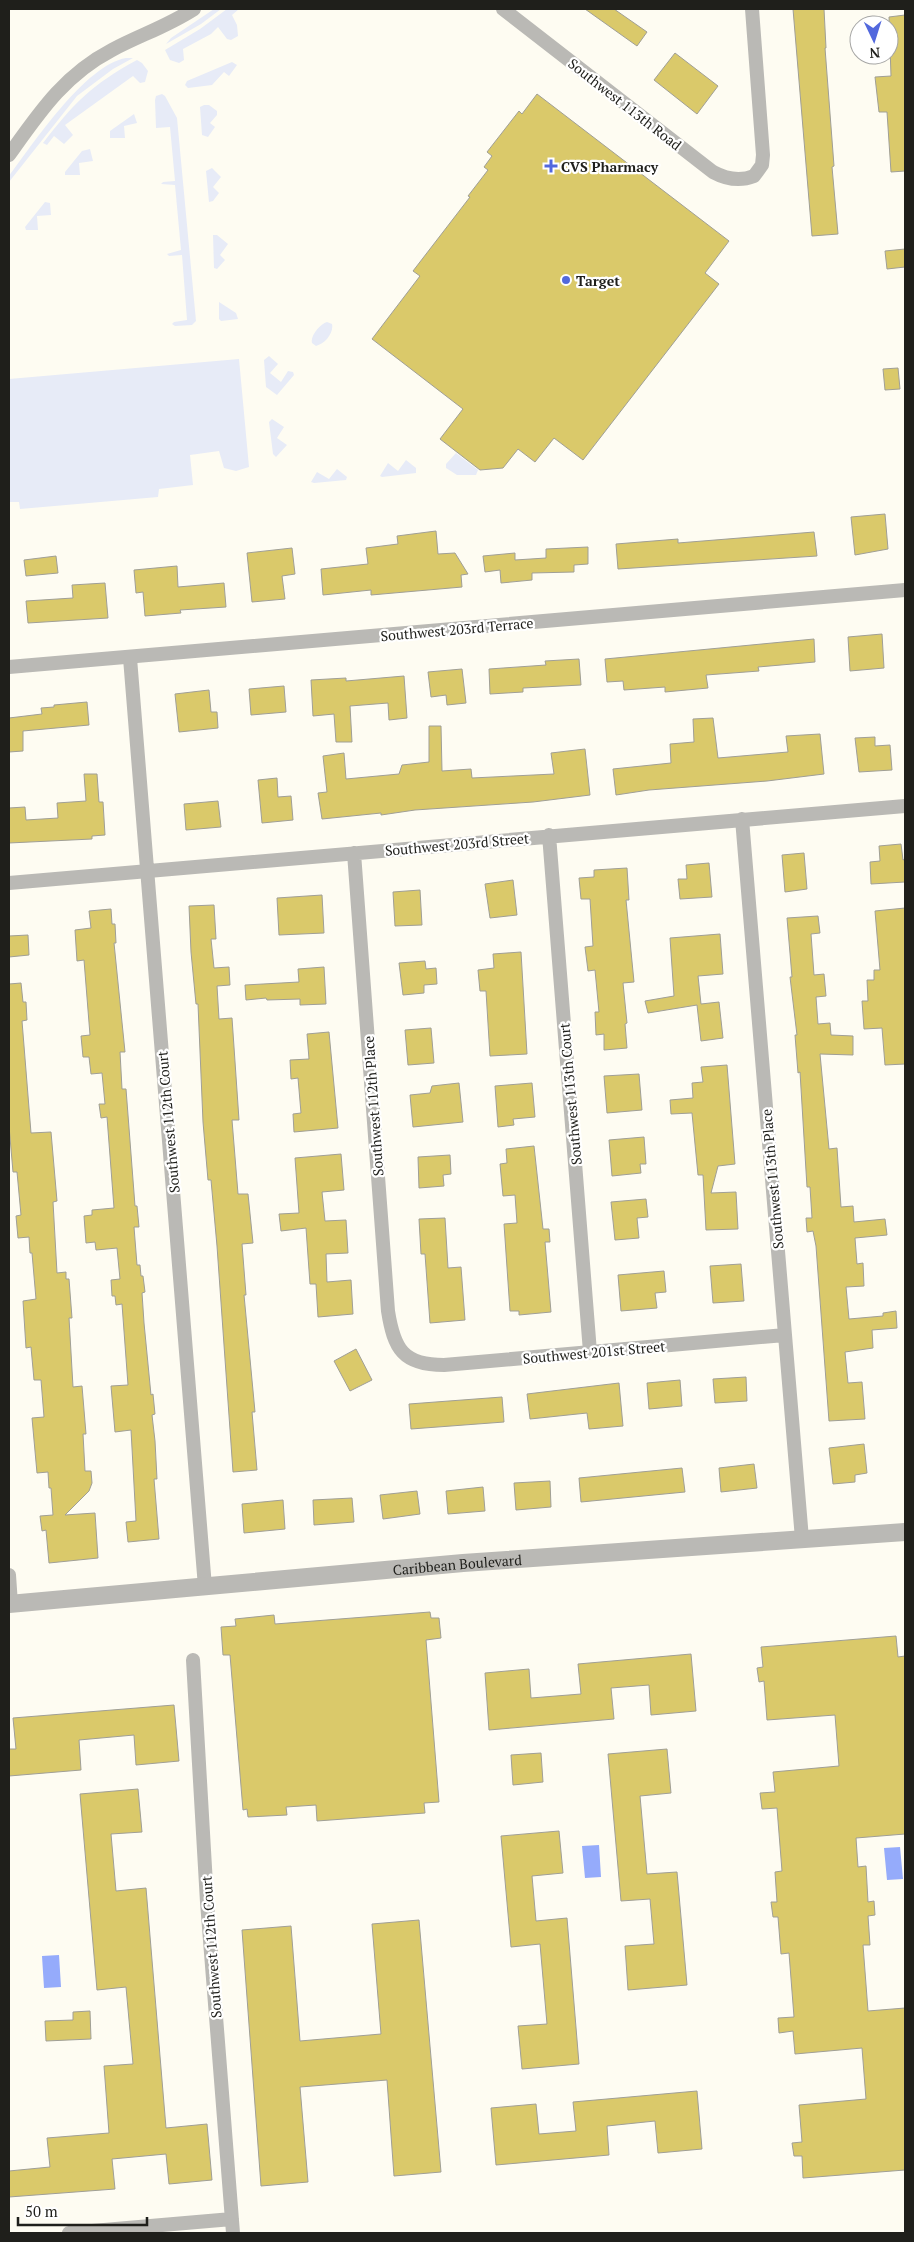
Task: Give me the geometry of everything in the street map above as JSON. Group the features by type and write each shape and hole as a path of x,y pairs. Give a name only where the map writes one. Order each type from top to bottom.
{"street":[{"path":"9,155 49,98 88,64 112,50 157,31 194,9"},
{"name":"Southwest 113th Road","path":"503,9 713,172 732,180 747,179 754,176 762,165 763,150 752,9"},
{"name":"Southwest 203rd Terrace","path":"9,668 905,590"},
{"name":"Southwest 112th Court","path":"130,658 205,1587"},
{"name":"Southwest 203rd Street","path":"9,883 549,835 905,806"},
{"name":"Southwest 113th Place","path":"742,819 802,1539"},
{"name":"Southwest 113th Court","path":"549,835 590,1352"},
{"name":"Southwest 112th Place","path":"354,853 388,1311 393,1337 404,1356"},
{"name":"Southwest 201st Street","path":"404,1356 422,1364 444,1366 785,1334"},
{"name":"Caribbean Boulevard","path":"10,1604 463,1563 905,1532"},
{"path":"9,1575 10,1604"},
{"name":"Southwest 112th Court","path":"193,1660 207,1902 233,2226"},
{"path":"69,2233 233,2226"}],"shaded area":[{"path":"214,9 221,9 201,24 166,44 171,38"},
{"path":"227,9 239,9 232,15 237,25 238,36 231,40 227,39 218,27 211,34 183,49 184,60 179,63 170,60 165,50 200,29"},
{"path":"126,58 133,58 113,69 77,96 9,182 9,176 46,126 77,90 110,64"},
{"path":"137,60 148,71 145,82 140,83 133,76 65,125 73,135 64,144 54,136 47,145 43,143 84,96 107,78"},
{"path":"232,62 237,65 229,76 224,72 212,85 188,88 185,85 187,81"},
{"path":"162,94 177,118 196,321 192,325 175,326 172,324 187,320 182,255 169,256 167,254 181,250 175,185 161,184 163,182 175,181 170,127 156,128 155,100 156,96"},
{"path":"209,105 217,111 217,115 210,123 215,127 208,137 202,135 200,107"},
{"path":"134,114 137,123 124,126 125,138 110,138 110,131"},
{"path":"90,149 93,161 79,163 80,175 65,175 65,172 82,151"},
{"path":"212,168 221,177 213,187 219,193 213,201 209,202 206,171"},
{"path":"45,202 50,203 51,215 37,216 38,230 26,230 25,227"},
{"path":"213,235 217,235 228,244 220,255 225,260 217,269 214,268"},
{"path":"219,302 236,313 238,319 221,321 219,319"},
{"path":"327,322 332,324 332,331 323,343 316,346 312,343 314,334"},
{"path":"269,356 278,364 270,373 281,382 288,371 293,372 294,375 277,395 266,387 264,360"},
{"path":"239,359 249,467 236,471 224,468 219,451 190,455 193,485 159,489 158,497 20,509 19,502 9,502 9,379"},
{"path":"272,419 284,427 277,438 287,445 276,457 273,454 269,422"},
{"path":"456,453 478,470 476,475 457,475 446,468 446,464"},
{"path":"406,460 416,468 416,473 380,476 388,463 398,471"},
{"path":"337,469 347,477 346,480 311,482 317,472 329,479"}],"water":[{"path":"599,1845 601,1877 585,1878 582,1846"},
{"path":"900,1847 903,1879 887,1880 884,1848"},
{"path":"59,1955 61,1987 44,1988 42,1956"}],"building":[{"path":"585,9 614,9 647,32 637,46"},
{"path":"793,9 824,9 834,166 832,167 838,234 812,236"},
{"path":"905,15 905,171 891,172 887,112 879,112 875,77 891,76 891,65 899,65 899,16"},
{"path":"675,53 718,86 697,114 654,80"},
{"name":"Target","path":"537,94 729,241 705,273 719,284 583,460 554,438 535,462 518,449 503,468 480,470 440,439 463,409 372,339 420,276 413,271 470,197 468,196 488,170 484,167 492,156 487,152 519,111 522,114"},
{"path":"905,249 905,267 887,269 885,251"},
{"path":"898,368 900,389 885,390 883,369"},
{"path":"885,514 888,549 855,555 851,517"},
{"path":"436,531 438,554 455,553 468,574 461,575 462,587 371,595 371,590 323,595 321,569 368,564 366,548 398,544 397,536"},
{"path":"814,532 817,556 618,569 616,544 678,539 678,543"},
{"path":"588,547 588,564 574,565 574,572 532,573 532,580 501,583 500,570 485,572 483,556 515,553 515,560 546,558 546,549"},
{"path":"292,548 295,574 282,576 285,599 252,602 247,553"},
{"path":"56,556 58,573 26,576 24,560"},
{"path":"177,566 178,587 224,583 226,607 180,610 181,613 145,616 143,592 136,593 134,570"},
{"path":"105,583 108,618 28,623 26,601 73,598 72,585"},
{"path":"882,634 884,668 850,671 848,637"},
{"path":"814,639 815,662 758,667 759,671 706,675 708,688 665,692 665,687 624,690 623,681 607,682 605,659"},
{"path":"579,659 581,685 523,688 523,692 490,694 489,669 546,665 545,661"},
{"path":"462,669 466,703 447,705 446,695 431,697 428,672"},
{"path":"404,676 407,718 389,720 388,703 350,706 352,742 336,742 334,714 313,716 311,680 346,678 346,681"},
{"path":"284,686 286,712 251,715 249,689"},
{"path":"209,690 211,712 217,712 218,728 179,732 175,694"},
{"path":"87,702 89,725 23,731 23,751 9,752 9,718 42,714 41,708 54,707 54,705"},
{"path":"713,718 718,758 788,752 786,736 820,734 824,774 767,781 649,790 616,795 613,769 671,763 670,744 694,742 693,719"},
{"path":"429,726 441,726 442,771 471,769 472,778 554,774 551,753 585,749 590,795 533,802 415,810 381,815 381,813 322,819 318,793 327,792 323,756 344,753 346,779 399,774 402,765 429,762"},
{"path":"875,737 875,746 890,745 892,770 859,772 855,738"},
{"path":"84,774 97,774 99,802 103,802 105,835 92,836 92,839 9,843 9,808 25,807 26,820 58,818 57,803 86,801"},
{"path":"277,778 278,797 291,796 293,820 262,823 258,780"},
{"path":"218,801 221,827 186,830 184,804"},
{"path":"901,844 903,860 905,859 905,882 871,884 870,862 880,861 879,846"},
{"path":"804,853 807,889 785,892 782,855"},
{"path":"709,863 712,897 680,899 678,879 687,879 686,865"},
{"path":"627,868 629,900 626,900 634,982 623,983 627,1023 625,1024 627,1048 604,1050 604,1034 596,1035 595,1012 599,1012 595,970 588,971 585,947 593,946 590,899 581,899 579,878 594,877 594,870"},
{"path":"513,880 517,915 490,918 485,884"},
{"path":"420,890 422,925 395,926 393,892"},
{"path":"322,895 324,933 279,935 277,898"},
{"path":"214,905 216,939 211,939 214,968 229,967 230,985 217,986 219,1019 232,1018 239,1120 232,1120 238,1194 248,1194 253,1243 242,1244 246,1295 244,1295 255,1412 252,1412 257,1470 233,1472 217,1246 211,1180 208,1180 203,1122 198,1004 196,1004 191,952 189,906"},
{"path":"905,908 905,1064 885,1065 882,1028 864,1029 862,1001 868,1001 867,980 874,980 874,970 880,970 875,911"},
{"path":"111,909 112,924 115,924 116,943 114,943 125,1052 120,1052 122,1089 126,1089 135,1206 137,1206 139,1227 134,1227 137,1265 140,1265 145,1292 142,1293 144,1323 151,1395 153,1394 155,1414 152,1415 157,1479 154,1479 159,1539 128,1542 126,1522 136,1521 131,1430 115,1432 111,1386 128,1385 122,1304 116,1305 115,1296 112,1296 111,1280 120,1279 117,1248 96,1250 95,1242 86,1243 84,1216 92,1215 92,1210 114,1208 107,1117 101,1118 99,1104 105,1104 102,1073 91,1074 89,1057 83,1057 81,1036 90,1035 84,960 77,961 75,930 91,928 89,911"},
{"path":"818,916 820,933 811,934 814,975 824,974 826,996 816,997 818,1024 830,1023 831,1035 853,1036 853,1055 820,1054 829,1149 837,1148 841,1207 853,1206 854,1222 885,1219 887,1235 855,1238 857,1264 863,1263 864,1286 846,1287 849,1319 883,1316 883,1313 896,1311 897,1328 872,1330 873,1348 845,1352 848,1383 862,1382 865,1419 829,1421 816,1246 813,1231 807,1232 806,1218 812,1218 810,1187 807,1187 800,1072 798,1073 795,1035 797,1035 790,977 792,977 787,918"},
{"path":"720,934 723,974 698,976 701,1004 719,1002 723,1038 701,1041 697,1005 648,1013 645,1001 674,996 670,938"},
{"path":"28,935 29,955 9,957 9,936"},
{"path":"521,952 527,1054 490,1056 486,991 480,991 478,970 494,968 493,954"},
{"path":"425,961 426,969 436,968 437,984 424,985 424,993 403,995 399,963"},
{"path":"324,967 326,1004 300,1005 300,999 267,1000 266,998 246,1000 245,985 299,982 298,969"},
{"path":"21,983 23,1002 26,1002 27,1020 22,1021 31,1133 51,1132 57,1201 53,1202 57,1273 66,1272 66,1279 69,1279 72,1318 69,1318 73,1387 82,1386 86,1434 83,1434 85,1471 91,1471 92,1483 89,1491 65,1515 95,1513 98,1558 49,1563 46,1530 42,1531 40,1516 53,1515 51,1488 49,1488 48,1472 37,1473 32,1418 44,1417 41,1380 34,1380 31,1347 26,1348 23,1301 36,1299 32,1253 30,1253 29,1237 18,1238 16,1216 21,1215 17,1172 13,1172 9,1126 9,984"},
{"path":"431,1028 434,1063 408,1065 405,1030"},
{"path":"329,1032 338,1128 294,1132 293,1114 301,1113 298,1078 291,1079 290,1060 309,1059 307,1034"},
{"path":"727,1065 735,1164 718,1166 711,1193 736,1192 738,1229 706,1230 703,1175 698,1175 692,1113 671,1114 670,1100 693,1098 692,1083 703,1082 701,1067"},
{"path":"639,1074 642,1110 607,1113 604,1076"},
{"path":"459,1083 463,1122 413,1127 410,1095 430,1093 432,1086"},
{"path":"532,1083 535,1117 513,1119 514,1125 498,1127 495,1086"},
{"path":"644,1137 646,1164 640,1164 641,1173 612,1176 609,1140"},
{"path":"534,1146 543,1229 549,1229 550,1242 545,1242 551,1312 519,1315 519,1311 510,1311 504,1224 517,1223 515,1195 503,1196 500,1164 507,1163 506,1149"},
{"path":"341,1154 344,1190 322,1192 325,1221 346,1220 348,1253 326,1254 327,1282 351,1280 353,1314 318,1317 316,1284 310,1284 306,1228 281,1231 279,1214 299,1213 295,1158"},
{"path":"450,1155 451,1174 443,1175 444,1186 419,1188 418,1157"},
{"path":"646,1199 648,1217 637,1218 639,1238 615,1240 611,1202"},
{"path":"445,1218 448,1268 461,1267 465,1320 430,1323 425,1254 421,1254 419,1219"},
{"path":"741,1264 744,1301 713,1303 710,1266"},
{"path":"664,1271 666,1292 655,1293 657,1308 621,1311 618,1275"},
{"path":"356,1349 372,1380 350,1391 334,1361"},
{"path":"746,1377 747,1401 715,1403 713,1379"},
{"path":"680,1380 682,1406 649,1409 647,1383"},
{"path":"619,1383 623,1426 589,1429 587,1413 530,1419 527,1394"},
{"path":"502,1397 504,1422 411,1429 409,1404"},
{"path":"864,1444 867,1473 855,1475 855,1482 833,1484 829,1448"},
{"path":"754,1464 757,1488 721,1492 719,1468"},
{"path":"682,1468 685,1492 581,1502 579,1478"},
{"path":"550,1481 551,1507 516,1510 514,1483"},
{"path":"483,1487 485,1511 448,1514 446,1491"},
{"path":"417,1491 420,1514 383,1519 380,1495"},
{"path":"352,1498 354,1522 314,1525 313,1500"},
{"path":"283,1500 285,1529 244,1533 242,1504"},
{"path":"430,1612 431,1618 439,1618 441,1638 426,1640 439,1802 424,1803 425,1813 317,1821 316,1805 286,1807 287,1815 248,1817 247,1809 243,1810 230,1655 223,1655 221,1627 236,1626 235,1619 274,1615 275,1624"},
{"path":"896,1636 898,1657 905,1656 905,1834 856,1838 858,1867 866,1866 868,1902 874,1901 875,1915 868,1916 870,1945 863,1945 868,2011 905,2008 905,2170 803,2178 802,2156 794,2156 792,2143 802,2142 799,2105 866,2099 862,2048 795,2054 793,2031 779,2033 778,2018 794,2017 789,1953 781,1954 778,1917 773,1917 771,1902 777,1902 775,1872 782,1871 777,1808 762,1809 760,1793 775,1792 773,1772 839,1766 835,1715 767,1720 764,1681 759,1682 757,1668 763,1667 761,1647"},
{"path":"691,1654 696,1711 651,1715 649,1685 611,1688 614,1719 489,1730 485,1673 529,1669 531,1698 581,1694 578,1664"},
{"path":"174,1705 179,1761 136,1765 134,1735 79,1740 81,1770 9,1776 9,1749 16,1749 13,1718"},
{"path":"667,1749 671,1793 640,1796 647,1874 677,1872 687,1985 628,1990 625,1946 654,1944 650,1899 621,1901 608,1754"},
{"path":"541,1753 543,1782 513,1785 511,1755"},
{"path":"138,1789 142,1832 111,1834 116,1891 146,1888 166,2128 207,2124 212,2180 169,2184 166,2154 112,2159 115,2189 9,2197 9,2171 50,2167 47,2138 109,2133 104,2066 133,2064 126,1987 97,1990 80,1794"},
{"path":"559,1831 563,1873 532,1876 536,1921 567,1918 579,2064 522,2069 518,2026 547,2024 540,1944 511,1947 501,1836"},
{"path":"419,1920 441,2172 394,2176 387,2080 300,2087 308,2182 261,2186 242,1930 291,1926 300,2041 381,2034 372,1924"},
{"path":"90,2011 91,2039 46,2041 45,2021 73,2020 73,2012"},
{"path":"697,2091 702,2149 658,2153 655,2121 607,2126 609,2155 496,2165 491,2108 536,2104 539,2134 576,2131 573,2102"}],"place":[{"name":"CVS Pharmacy","path":"551,166"},
{"name":"Target","path":"566,280"}]}
